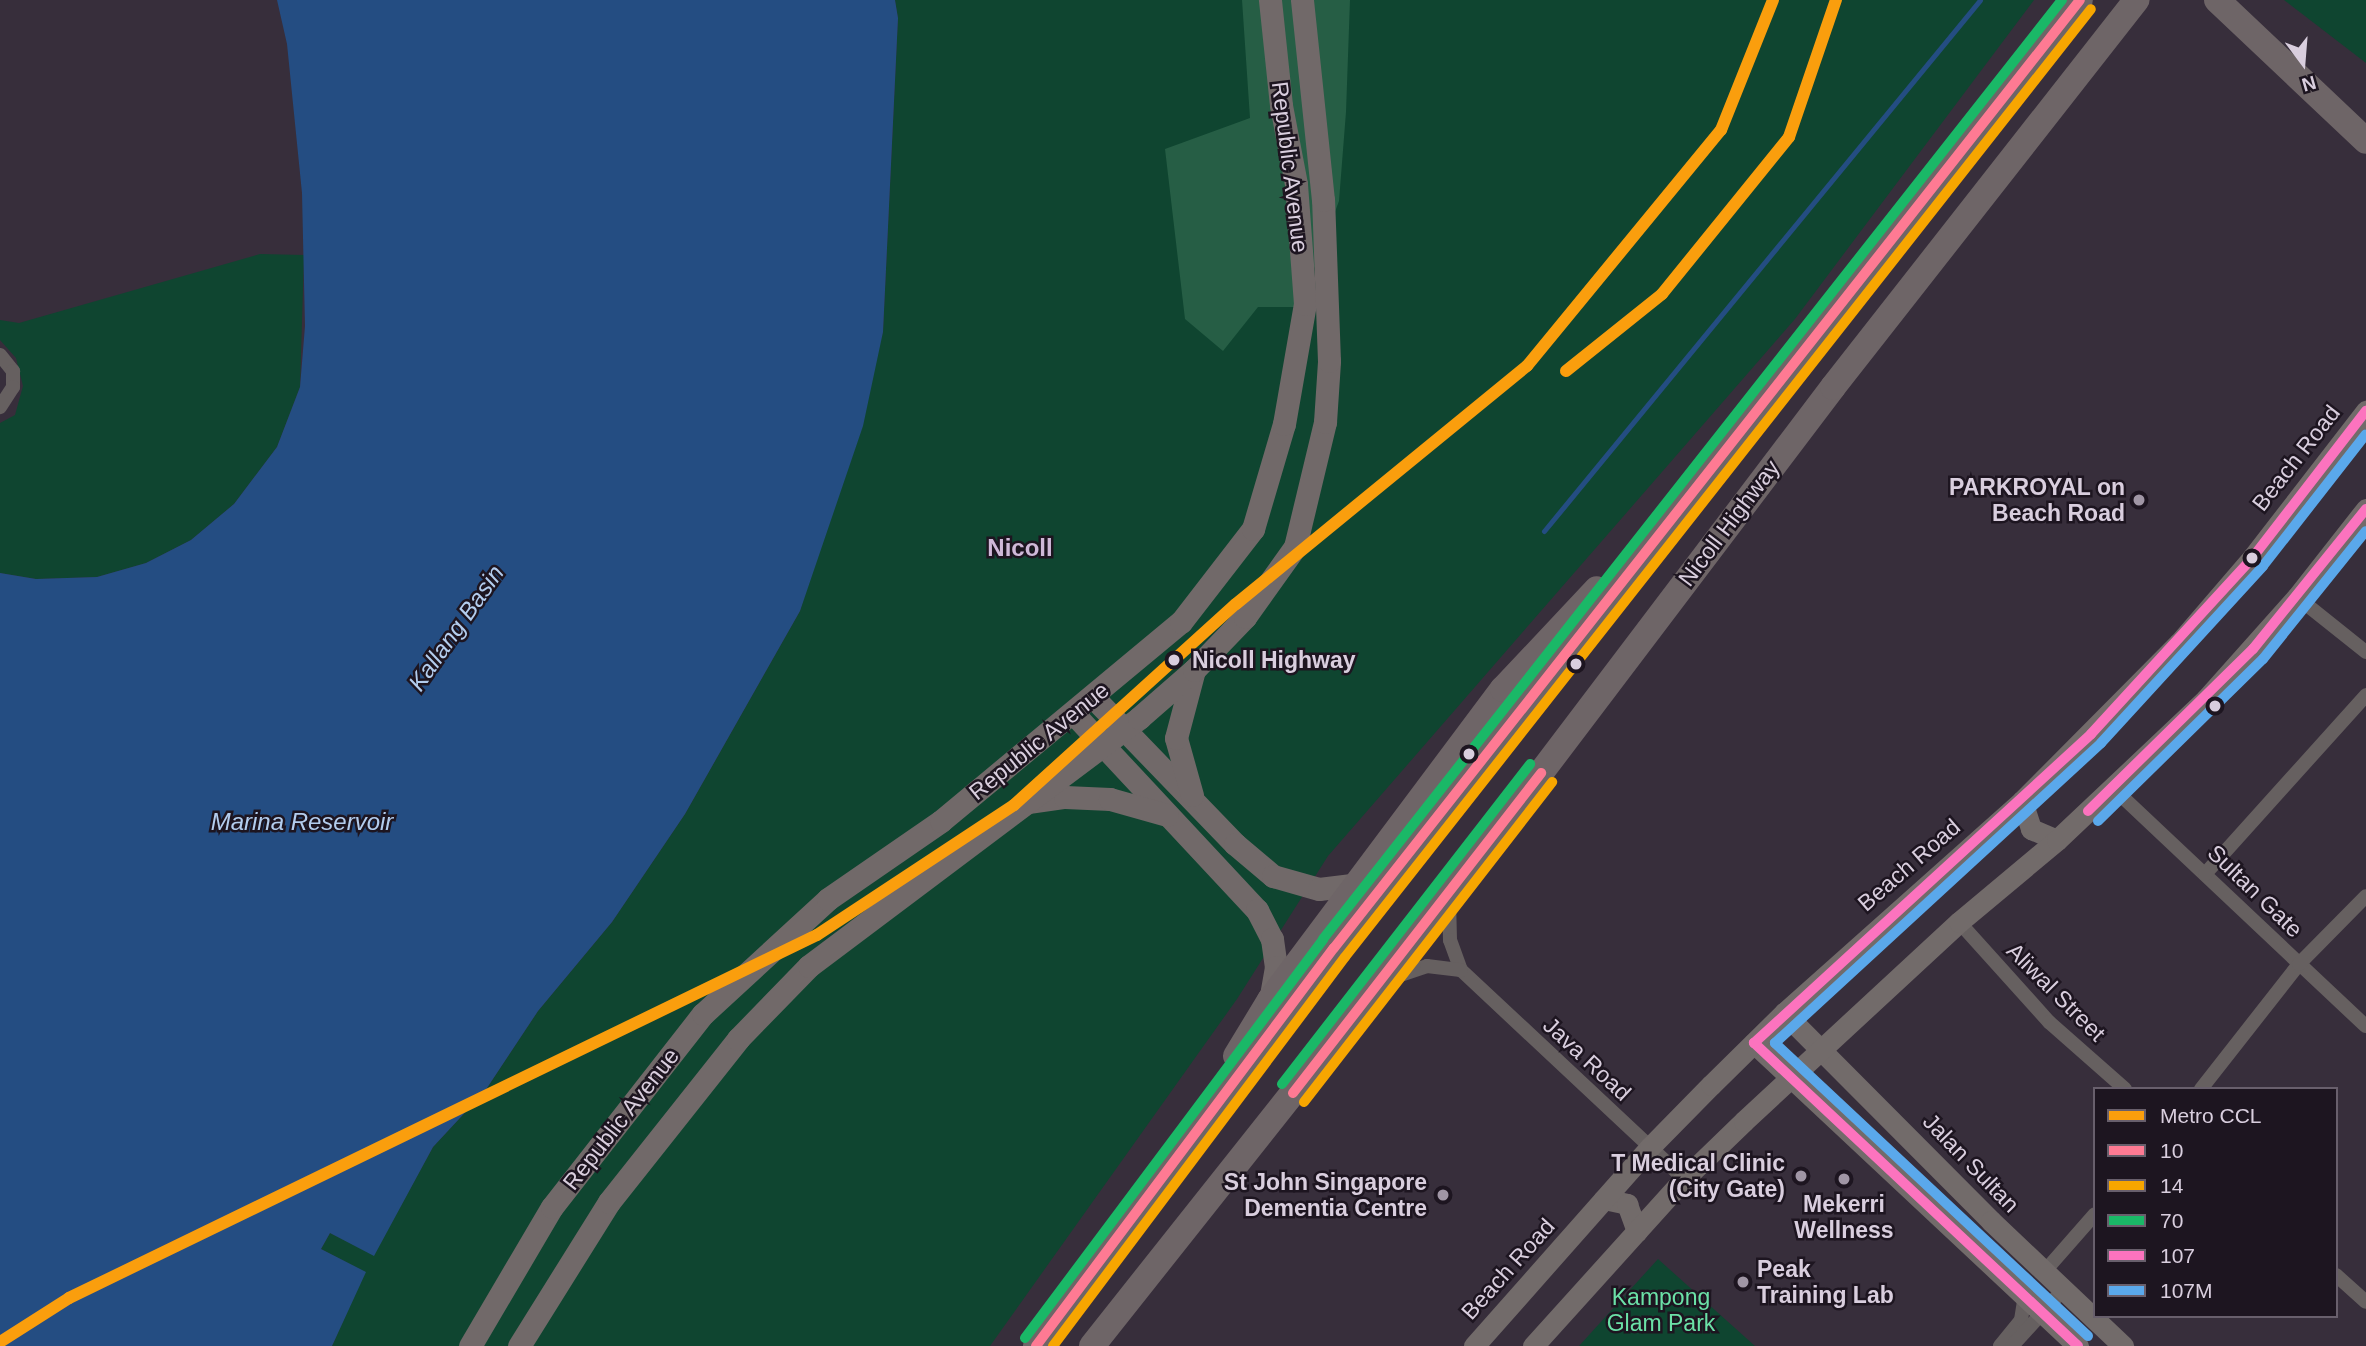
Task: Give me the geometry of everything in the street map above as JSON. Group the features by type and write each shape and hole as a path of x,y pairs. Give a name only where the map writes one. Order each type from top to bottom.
{"highway":[{"name":"Nicoll Highway","path":"1036,1346 1133,1221 1334,948 2080,0"},
{"name":"Nicoll Highway","path":"1092,1346 1449,894 1833,387 2136,0"},
{"path":"2217,0 2366,141"},
{"path":"1133,1221 1270,1000 1503,690 1682,503"}],"main road":[{"name":"Republic Avenue","path":"470,1346 552,1207 703,1014 828,899 941,821 1181,622 1253,529 1284,424 1305,304 1296,184 1281,105 1270,0"},
{"name":"Republic Avenue","path":"519,1346 609,1202 737,1039 809,967 1124,728 1194,670 1245,617 1295,547 1325,422 1330,299 1302,0"},
{"name":"Beach Road","path":"1474,1346 1650,1147 1754,1042 2022,801 2179,642 2253,557 2366,411"},
{"path":"1533,1346 1684,1179 1820,1049 1959,922 2057,840 2206,699 2297,597 2366,509"},
{"path":"1194,670 1176,738 1195,803"},
{"path":"1093,697 1195,803 1273,876 1319,889 1354,885"},
{"path":"1073,713 1257,910 1274,957 1270,1000"},
{"path":"1027,802 1065,797 1110,799 1173,817"},
{"path":"2022,801 2032,829 2057,840"},
{"name":"Jalan Sultan","path":"1784,1013 2044,1272 2123,1346"},
{"path":"1754,1042 2078,1346"},
{"path":"1604,1199 1627,1204 1637,1231"}],"street":[{"path":"0,355 13,371 13,387 0,407"},
{"path":"2297,597 2366,652"},
{"path":"2205,874 2366,695"},
{"name":"Sultan Gate","path":"2113,788 2366,1026"},
{"name":"Java Road","path":"1449,894 1450,940 1461,970 1684,1179"},
{"path":"2203,1087 2299,964 2366,896"},
{"name":"Aliwal Street","path":"1959,922 2049,1022 2123,1087"},
{"path":"1373,991 1391,978 1419,968 1461,970"},
{"path":"2044,1272 2093,1216"},
{"path":"2338,1277 2366,1301"},
{"path":"2012,1346 2063,1290"},
{"path":"2000,1346 2021,1320 2025,1294"}],"green space":[{"path":"895,0 2034,0 1795,319 1328,856 1237,999 990,1346 332,1346 365,1272 321,1249 330,1233 374,1255 433,1147 485,1091 538,1011 612,922 685,814 800,611 883,332 898,18"},
{"path":"1242,0 1350,0 1346,112 1339,201 1300,307 1258,307 1223,351 1185,319 1165,149 1250,118"},
{"path":"2284,0 2366,0 2366,63"},
{"path":"260,254 304,255 300,387 277,447 234,504 191,540 146,563 97,577 36,579 0,573 0,423 15,415 23,386 16,358 0,340 0,320 19,323"},
{"name":"Kampong Glam Park","path":"1658,1259 1755,1346 1579,1346"}],"water":[{"name":"Marina Reservoir","path":"277,0 895,0 898,18 883,332 863,426 800,611 685,814 612,922 538,1011 485,1091 433,1147 374,1256 330,1233 321,1249 366,1272 332,1346 0,1346 0,573 36,579 97,577 146,563 191,540 234,504 277,447 300,387 305,326 302,193 287,44"}],"waterway":[{"path":"1544,531 1980,0"}],"metro line":[{"name":"CCL","path":"0,1342 69,1298 817,935 1014,805 1236,604 1527,366 1721,130 1773,0"},
{"name":"CCL","path":"1566,371 1662,294 1789,137 1836,0"}],"transit line":[{"name":"70","path":"1025,1338 1323,939 2062,0"},
{"name":"10","path":"1036,1346 1334,948 2080,0"},
{"name":"14","path":"1053,1346 1345,957 2091,9"},
{"name":"107","path":"2078,1346 1754,1043 2091,734 2253,557 2366,411"},
{"name":"107M","path":"2088,1336 1775,1043 2101,743 2263,566 2366,434"},
{"name":"107","path":"2088,811 2253,649 2366,509"},
{"name":"107M","path":"2098,821 2263,659 2366,531"},
{"name":"70","path":"1282,1084 1530,764"},
{"name":"10","path":"1293,1093 1541,773"},
{"name":"14","path":"1304,1102 1552,782"}],"place":[{"name":"PARKROYAL on Beach Road","path":"2139,500"},
{"name":"Nicoll Highway","path":"1174,660"},
{"name":"T Medical Clinic (City Gate)","path":"1801,1176"},
{"name":"Mekerri Wellness","path":"1844,1179"},
{"name":"St John Singapore Dementia Centre","path":"1443,1195"},
{"name":"Peak Training Lab","path":"1743,1282"}],"district":[{"name":"Nicoll","path":"1020,548"}],"water label":[{"name":"Kallang Basin","path":"456,628"}]}
